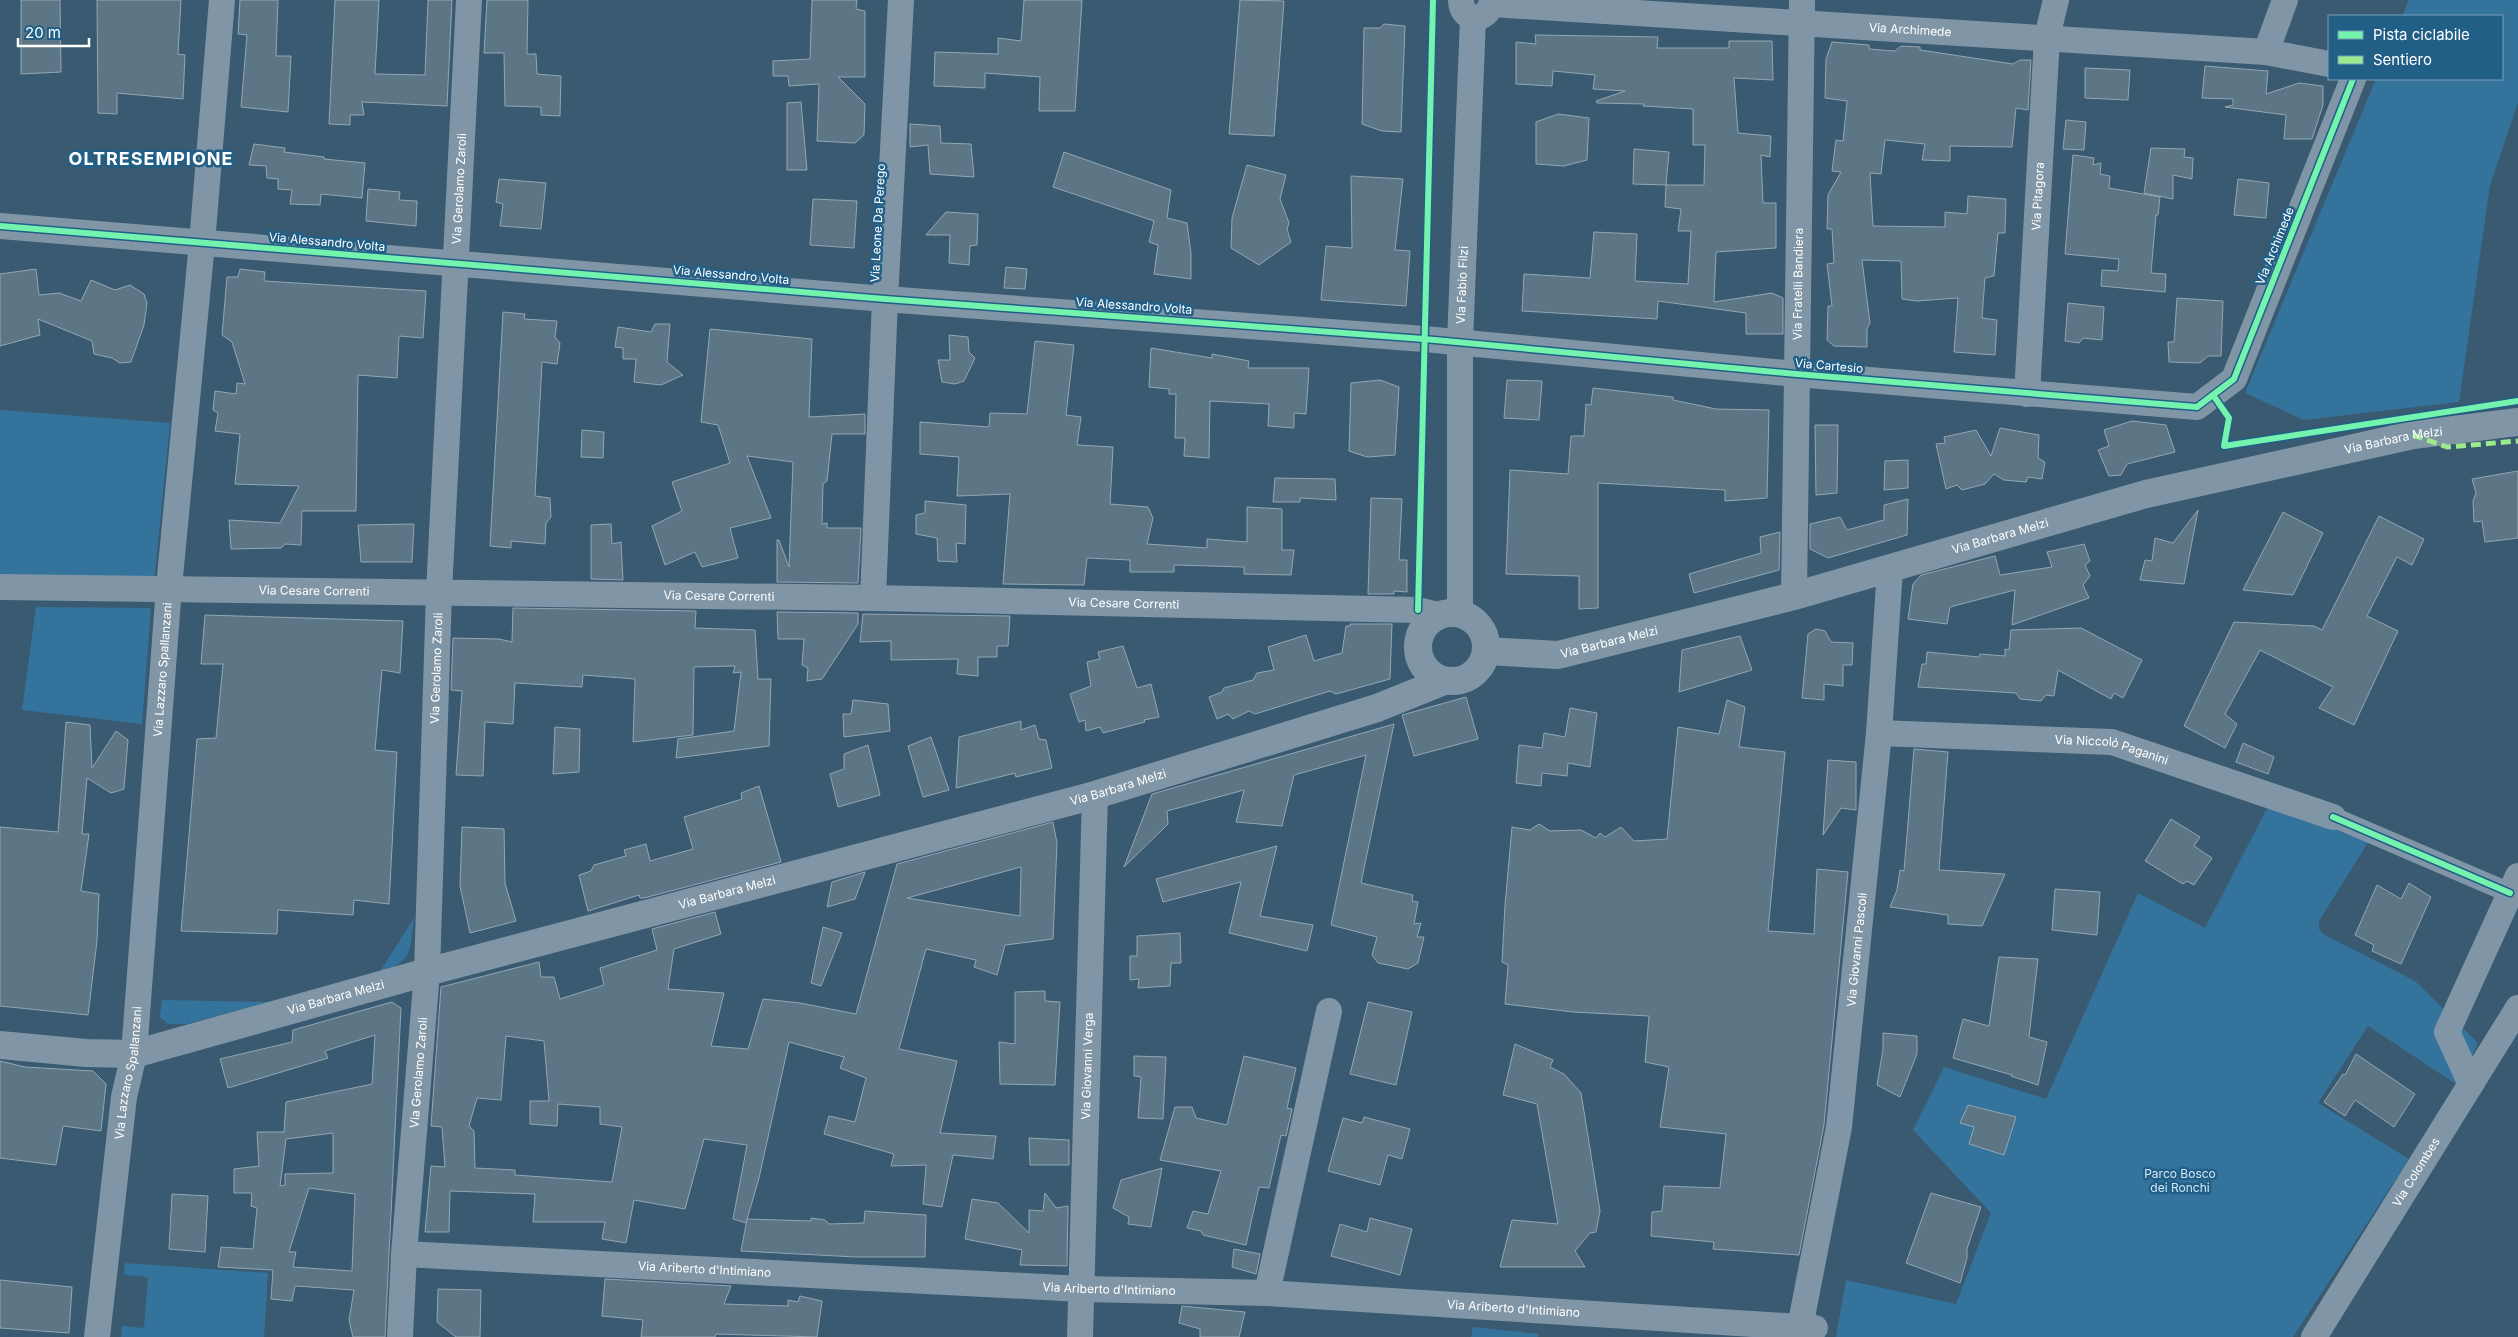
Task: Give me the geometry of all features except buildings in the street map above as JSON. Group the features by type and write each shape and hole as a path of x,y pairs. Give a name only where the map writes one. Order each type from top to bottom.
{"street":[{"name":"Via Lazzaro Spallanzani","path":"97,1337 124,1097 134,1054 169,587 202,243 222,0"},
{"name":"Via Gerolamo Zaroli","path":"400,1337 404,1254 427,972 439,592 469,0"},
{"name":"Via Leone Da Perego","path":"873,598 884,299 901,0"},
{"name":"Via Pitagora","path":"2027,394 2047,37 2056,0"},
{"path":"2266,52 2285,0"},
{"name":"Via Archimede","path":"1479,6 1802,12 2047,37 2266,52 2328,64"},
{"name":"Via Fabio Filzi","path":"1449,614 1460,342 1479,6"},
{"name":"Via Fratelli Bandiera","path":"1794,596 1802,12"},
{"name":"Via Archimede","path":"2197,407 2234,379 2353,80"},
{"name":"Via Alessandro Volta","path":"0,226 884,299 1460,342"},
{"name":"Via Cartesio","path":"1460,342 1796,374 2197,407"},
{"name":"Via Barbara Melzi","path":"0,1045 86,1053 134,1054 427,972 1095,795 1377,708 1444,681 1458,681 1470,676 1478,669 1486,651 1558,655 1794,596 2146,494 2413,435 2518,422"},
{"name":"Via Giovanni Pascoli","path":"1808,1327 1839,1128 1879,733 1890,569"},
{"name":"Via Cesare Correnti","path":"0,587 64,589 169,587 873,598 1418,610 1449,614"},
{"path":"1377,708 1407,678 1422,629 1449,614 1477,623 1484,636 1486,651"},
{"path":"1417,648 1420,660 1426,669 1444,681"},
{"name":"Via Niccolò Paganini","path":"1879,733 2112,742 2333,817"},
{"name":"Via Giovanni Verga","path":"1080,1337 1095,795"},
{"path":"2333,817 2514,885 2447,1032 2471,1084"},
{"name":"Via Colombes","path":"2314,1337 2518,1008"},
{"path":"1267,1293 1329,1012"},
{"name":"Via Ariberto d'Intimiano","path":"404,1254 1082,1289 1267,1293 1808,1327"}],"green space":[{"path":"2409,0 2518,0 2518,103 2490,185 2459,402 2304,420 2245,393 2376,80 2503,80 2503,15 2402,15"},
{"path":"0,410 170,423 154,582 0,578"},
{"path":"36,607 151,608 142,724 22,710"},
{"name":"Parco Bosco dei Ronchi","path":"2273,797 2369,841 2319,921 2319,929 2323,934 2415,981 2478,1043 2459,1086 2368,1026 2318,1103 2409,1159 2293,1337 1836,1337 1846,1280 1956,1304 1991,1213 1913,1130 1944,1067 2046,1099 2138,893 2205,928"},
{"path":"414,918 408,953 399,964 379,973"},
{"path":"162,1000 269,1002 187,1024 168,1024 160,1017"},
{"path":"125,1263 268,1273 264,1337 121,1337 122,1326 144,1328 148,1277 124,1275"},
{"path":"1473,1327 1539,1334 1538,1337 1471,1337"}],"marked path":[{"path":"2413,435 2447,447 2518,441"}],"cycle path":[{"path":"1418,610 1433,0"},
{"path":"0,226 885,299 1424,339 1796,374 2197,407 2234,379 2353,80"},
{"path":"2213,395 2229,418 2224,446 2518,401"},
{"path":"2333,817 2510,893"}],"district":[{"name":"OLTRESEMPIONE","path":"151,159"}]}
